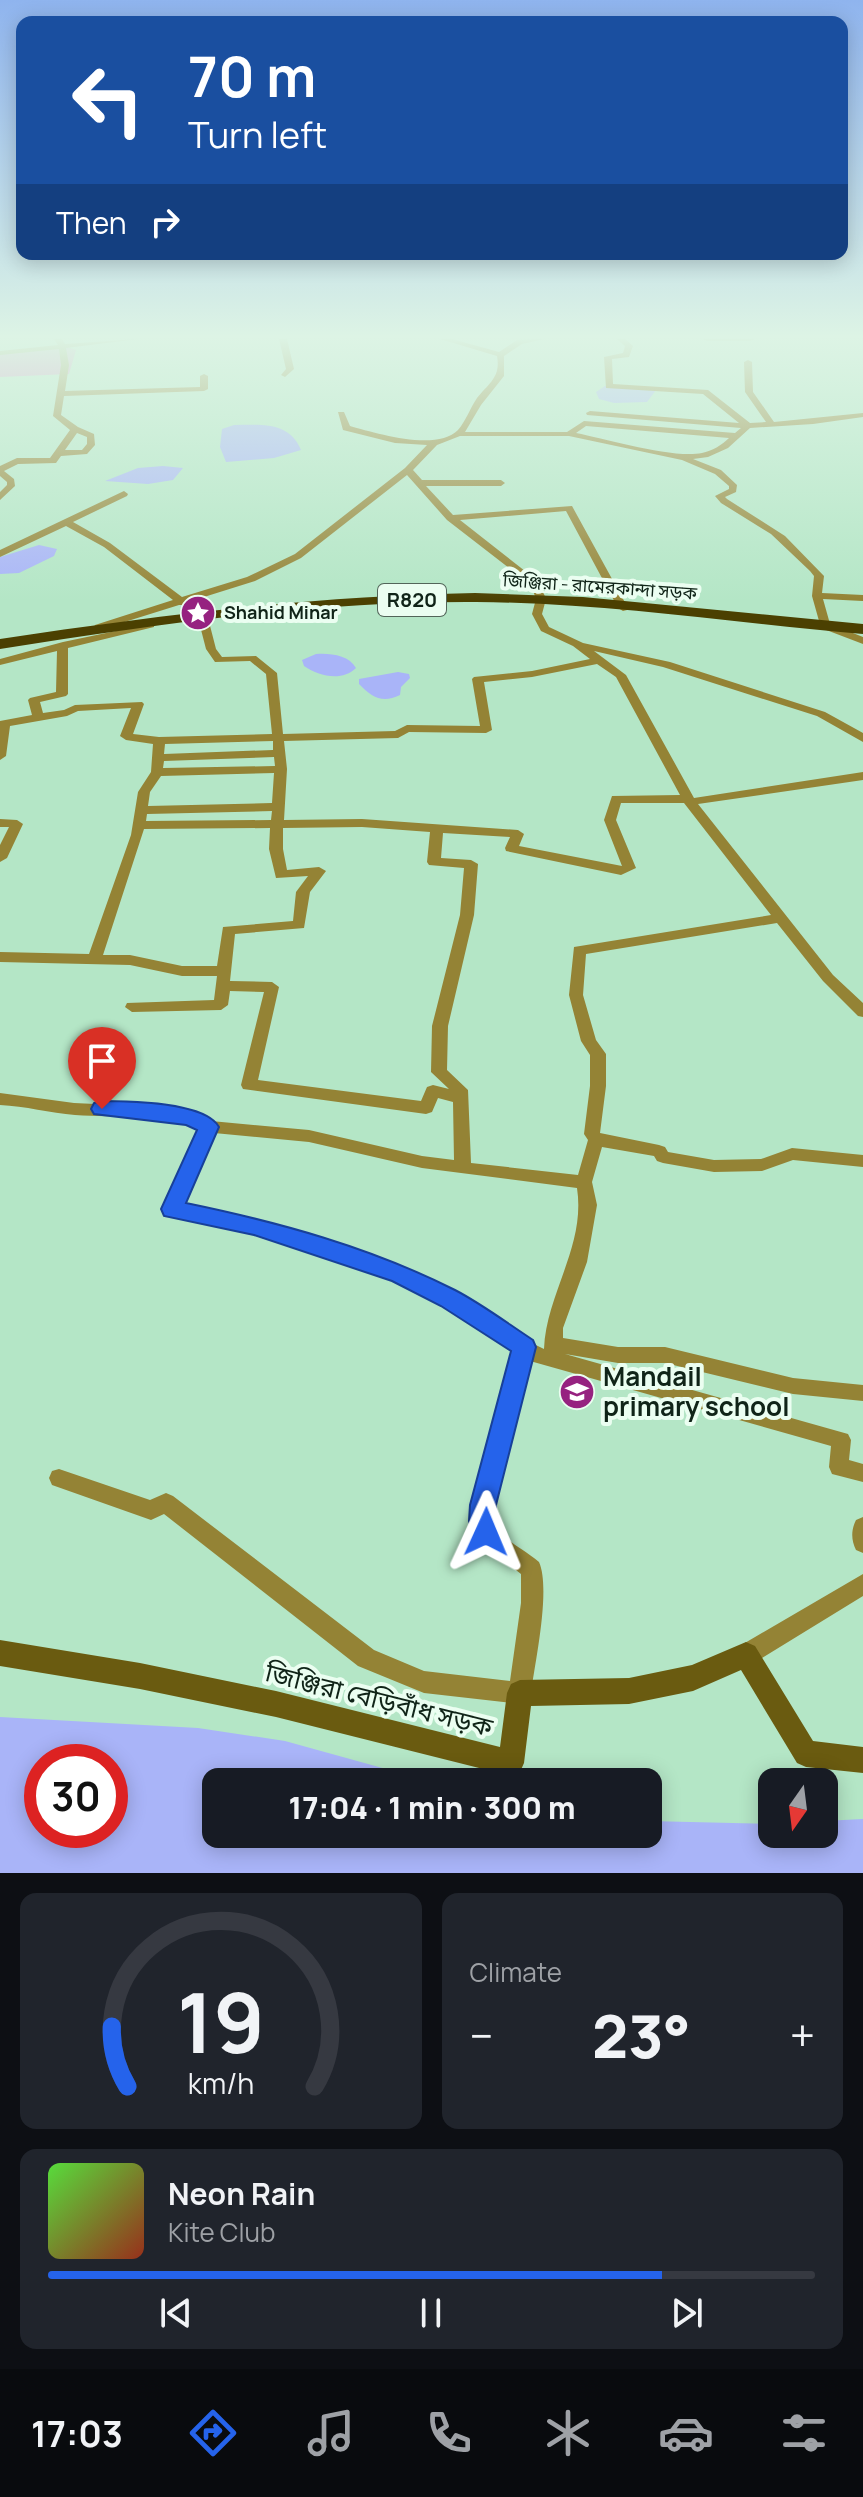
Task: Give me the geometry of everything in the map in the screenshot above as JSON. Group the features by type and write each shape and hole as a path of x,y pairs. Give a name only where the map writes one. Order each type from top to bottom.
{"main road":[{"name":"জিঞ্জিরা - রামেরকান্দা সড়ক","path":"0,644 162,622 397,600 541,599 863,629"}],"street":[{"path":"60,453 84,452 91,445 91,436 71,426"},
{"path":"345,426 395,440 434,443 459,434 569,434 682,457 718,472 733,485 733,490 719,496 725,504 765,526 798,550 819,576 817,596 825,626 863,641"},
{"path":"459,434 464,426"},
{"path":"569,434 579,426"},
{"path":"624,426 737,436"},
{"path":"682,457 705,455 725,446 748,426"},
{"path":"0,497 11,486 11,481 0,471 17,461 53,461 75,429"},
{"path":"91,630 251,579 298,556 408,470 434,443"},
{"path":"408,470 450,518 535,584 541,599 537,614 545,629 577,644 620,675 689,800 828,978 863,1012"},
{"path":"418,483 501,483"},
{"path":"0,554 124,494"},
{"path":"450,518 569,508 623,608"},
{"path":"66,522 107,545 183,603"},
{"path":"817,596 863,598"},
{"path":"132,1007 221,1005 228,930 299,925 303,892 319,871 281,875 276,849 281,769 271,673 252,658 219,660 211,649 203,618"},
{"path":"0,662 162,622"},
{"path":"577,644 666,664 821,714 863,738"},
{"path":"39,718 34,700 62,694 63,645"},
{"path":"158,758 398,734 407,728 486,730 478,679 532,674 599,660"},
{"path":"0,756 3,723 67,713 75,708 138,704 126,736 159,741 278,746"},
{"path":"95,958 140,818 144,792 157,772 159,741"},
{"path":"157,772 281,769"},
{"path":"140,818 277,824 362,823 518,834 511,848 621,871 629,868 610,820 616,799 689,800 863,776"},
{"path":"140,818 278,807"},
{"path":"0,823 17,824 0,858"},
{"path":"437,829 434,862 471,864 467,915 440,1026 439,1072 460,1090 463,1168"},
{"path":"781,918 579,950 576,995 589,1041 598,1054 592,1134 596,1140 659,1151 663,1157 714,1166 762,1165 792,1154 863,1161"},
{"path":"0,957 130,960 272,987 249,1085 426,1108 433,1091 461,1098"},
{"path":"0,1099 22,1099 73,1109 130,1109 190,1118 209,1127 309,1136 422,1162 584,1182"},
{"path":"209,1127 172,1209 254,1226 320,1245 400,1275 450,1299 537,1356 553,1352 665,1355 793,1386 863,1393"},
{"path":"553,1352 554,1328 578,1262 588,1205 584,1182 596,1140"},
{"path":"59,1478 151,1510 166,1503 366,1658 424,1682 520,1693 532,1603 532,1569 499,1546 486,1532 482,1521 483,1505 524,1347"},
{"path":"553,1352 841,1440 839,1467 863,1473"},
{"path":"863,1527 863,1543"},
{"path":"863,1584 746,1655 806,1754 863,1760"},
{"name":"জিঞ্জিরা বেড়িবাঁধ সড়ক","path":"0,1653 140,1676 276,1704 511,1763 520,1693 629,1691 693,1678 746,1655"}],"water":[{"path":"270,426 282,429 301,450 274,458 226,462 220,447 222,429"},
{"path":"138,468 183,468 173,480 148,484 105,481"},
{"path":"39,545 57,549 54,556 19,573 0,574 0,557"},
{"path":"316,654 344,658 356,668 337,676 316,672 304,666 302,660"},
{"path":"398,672 409,674 410,678 401,687 400,695 394,698 378,698 359,684 359,679"},
{"path":"0,1717 198,1728 285,1741 382,1768 202,1768 202,1848 662,1848 662,1821 758,1824 758,1848 838,1848 838,1820 863,1819 863,1873 0,1873"}],"place":[{"name":"Shahid Minar","path":"198,613"},
{"name":"Mandail primary school","path":"577,1392"}],"route":[{"path":"102,1109 130,1109 190,1118 209,1127 172,1209 254,1226 320,1245 400,1275 450,1299 524,1347 483,1505 482,1521 486,1532"}]}
